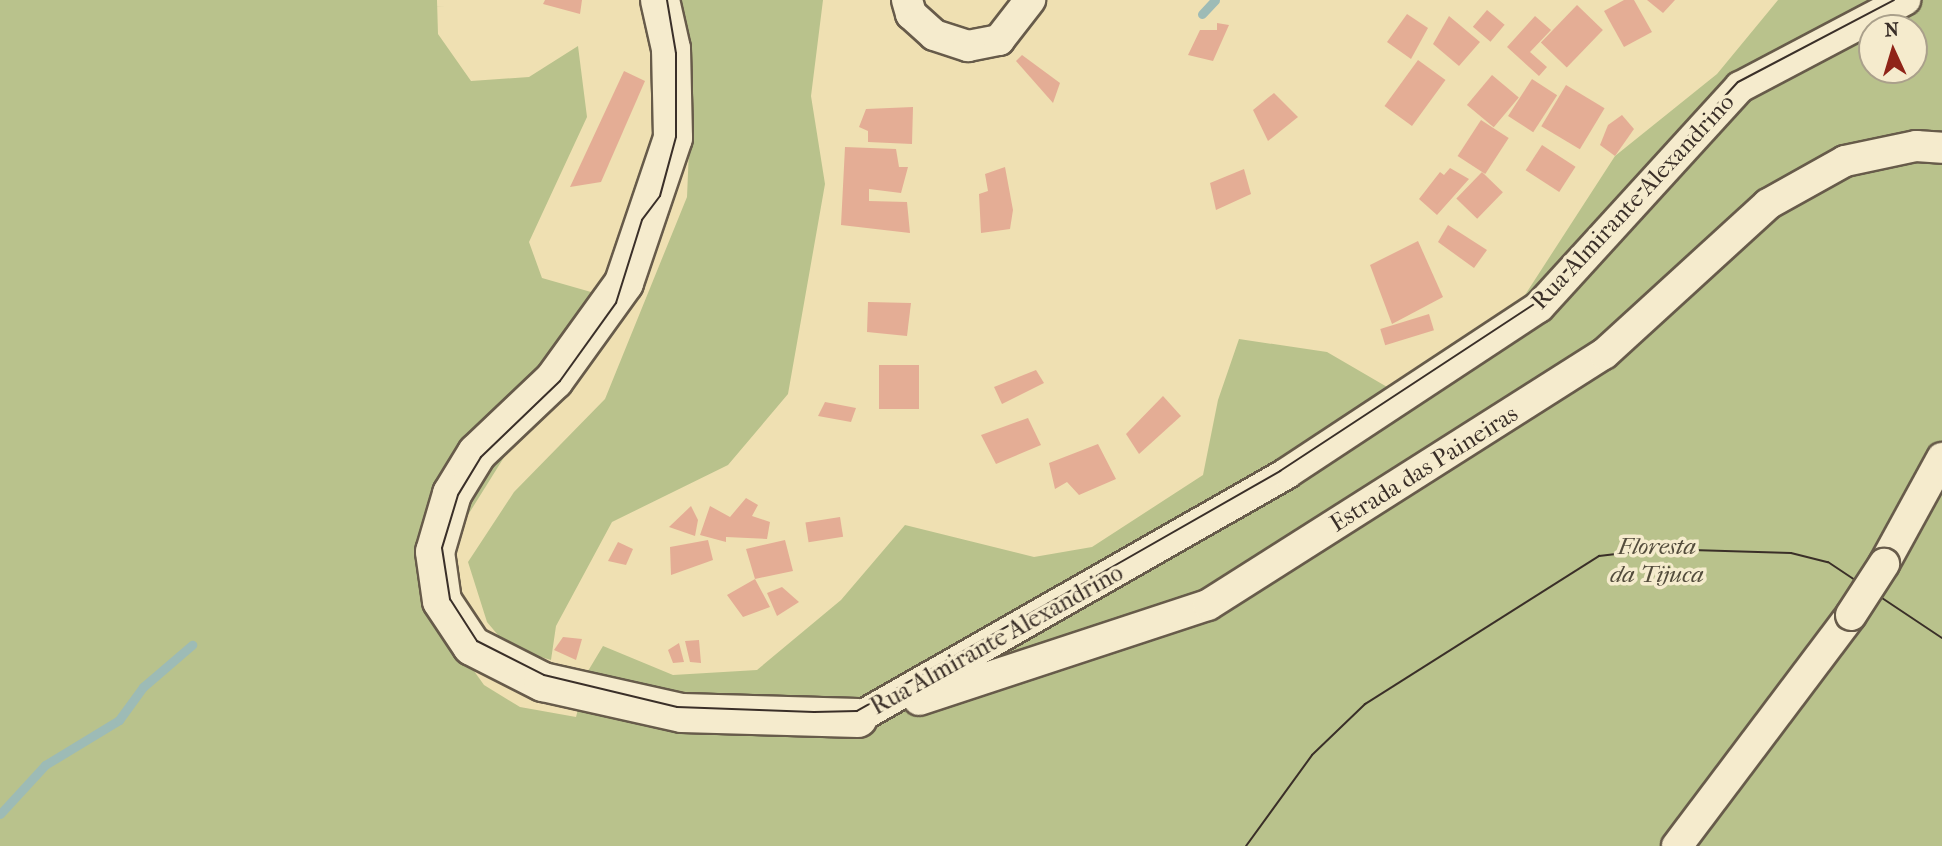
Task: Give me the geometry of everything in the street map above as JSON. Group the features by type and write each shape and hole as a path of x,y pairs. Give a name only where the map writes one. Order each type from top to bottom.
{"street":[{"name":"Rua Almirante Alexandrino","path":"660,0 671,49 673,138 624,283 554,380 477,453 452,494 435,552 442,601 472,646 543,682 682,713 858,718 1287,473 1539,307 1740,87 1905,0"},
{"path":"907,0 911,14 934,35 968,46 999,40 1030,0"},
{"name":"Estrada das Paineiras","path":"858,718 1208,605 1604,354 1768,204 1844,161 1916,146 1942,148"},
{"path":"1677,846 1851,615 1884,564 1942,458"}],"green space":[{"name":"Floresta da Tijuca","path":"0,0 437,0 438,34 471,81 529,77 578,46 587,117 529,242 542,278 605,296 431,574 442,626 484,685 520,707 576,717 588,671 603,646 673,675 757,670 841,600 905,525 1034,557 1092,547 1203,475 1218,400 1239,339 1327,352 1394,391 1512,315 1615,156 1717,74 1778,0 1942,0 1942,846 0,846"},
{"path":"674,0 823,0 811,96 825,184 788,394 728,465 612,522 556,626 551,660 508,647 487,622 468,562 514,492 605,399 687,197 690,125"}],"building":[{"path":"545,0 582,0 580,14 543,4"},
{"path":"1624,0 1634,0 1652,32 1624,47 1604,11"},
{"path":"1647,0 1675,0 1663,13"},
{"path":"1577,5 1603,30 1567,67 1541,42"},
{"path":"1487,10 1505,25 1490,42 1473,27"},
{"path":"1407,14 1428,28 1411,59 1387,42"},
{"path":"1449,16 1480,42 1459,66 1433,44"},
{"path":"1535,16 1551,30 1530,52 1547,67 1539,76 1507,47"},
{"path":"1217,23 1229,25 1213,61 1188,55 1200,30 1217,30"},
{"path":"1022,55 1060,83 1053,103 1016,61"},
{"path":"1418,60 1446,80 1412,126 1384,106"},
{"path":"624,71 645,81 601,182 570,187"},
{"path":"1492,75 1519,97 1494,127 1467,105"},
{"path":"1532,79 1557,95 1533,132 1508,116"},
{"path":"1566,85 1605,108 1580,149 1541,126"},
{"path":"1274,93 1298,117 1268,141 1253,110"},
{"path":"913,107 912,144 868,142 868,131 859,127 866,109"},
{"path":"1622,115 1634,129 1615,156 1600,145 1608,125"},
{"path":"1481,120 1509,138 1485,174 1458,156"},
{"path":"1542,145 1576,167 1559,192 1526,170"},
{"path":"845,147 896,149 899,167 908,167 901,193 869,189 869,201 907,202 910,233 841,225"},
{"path":"1005,167 1013,210 1010,229 981,233 979,194 988,191 985,174"},
{"path":"1450,168 1469,179 1437,215 1419,199 1440,172 1444,175"},
{"path":"1244,169 1251,194 1216,210 1210,183"},
{"path":"1482,172 1503,192 1477,219 1456,199"},
{"path":"1448,225 1487,250 1474,268 1438,242"},
{"path":"1418,241 1443,297 1392,324 1370,265"},
{"path":"868,302 911,303 907,336 867,332"},
{"path":"1429,314 1434,330 1385,345 1380,329"},
{"path":"879,365 919,365 919,409 879,409"},
{"path":"1036,370 1044,383 1002,404 994,387"},
{"path":"1163,396 1181,416 1139,454 1126,434"},
{"path":"825,402 856,408 851,422 818,416"},
{"path":"1028,418 1041,445 996,464 981,435"},
{"path":"1098,444 1116,479 1079,495 1067,482 1055,489 1049,463"},
{"path":"746,498 758,505 752,516 770,522 767,539 726,537 726,542 700,535 710,506 730,517"},
{"path":"691,506 698,520 695,536 669,527"},
{"path":"840,517 843,537 809,542 805,522"},
{"path":"708,540 713,560 671,575 670,547"},
{"path":"785,540 793,571 755,579 746,549"},
{"path":"618,542 633,549 626,565 608,561"},
{"path":"755,579 770,607 743,617 727,595"},
{"path":"782,587 799,602 777,616 767,593"},
{"path":"563,637 582,639 576,660 554,650"},
{"path":"699,640 701,663 690,662 685,641"},
{"path":"679,643 684,662 673,663 668,650"}],"waterway":[{"path":"1202,14 1215,0"},
{"path":"0,814 45,765 119,720 143,687 192,645"}],"tram line":[{"path":"667,0 676,53 676,137 660,196 642,220 616,303 560,381 481,457 458,495 442,548 450,599 477,641 544,675 677,707 814,712 857,711 1056,599 1280,471 1536,303 1738,82 1894,0"},
{"path":"1246,846 1312,755 1365,704 1599,556 1659,549 1791,553 1828,562 1942,638"}]}
